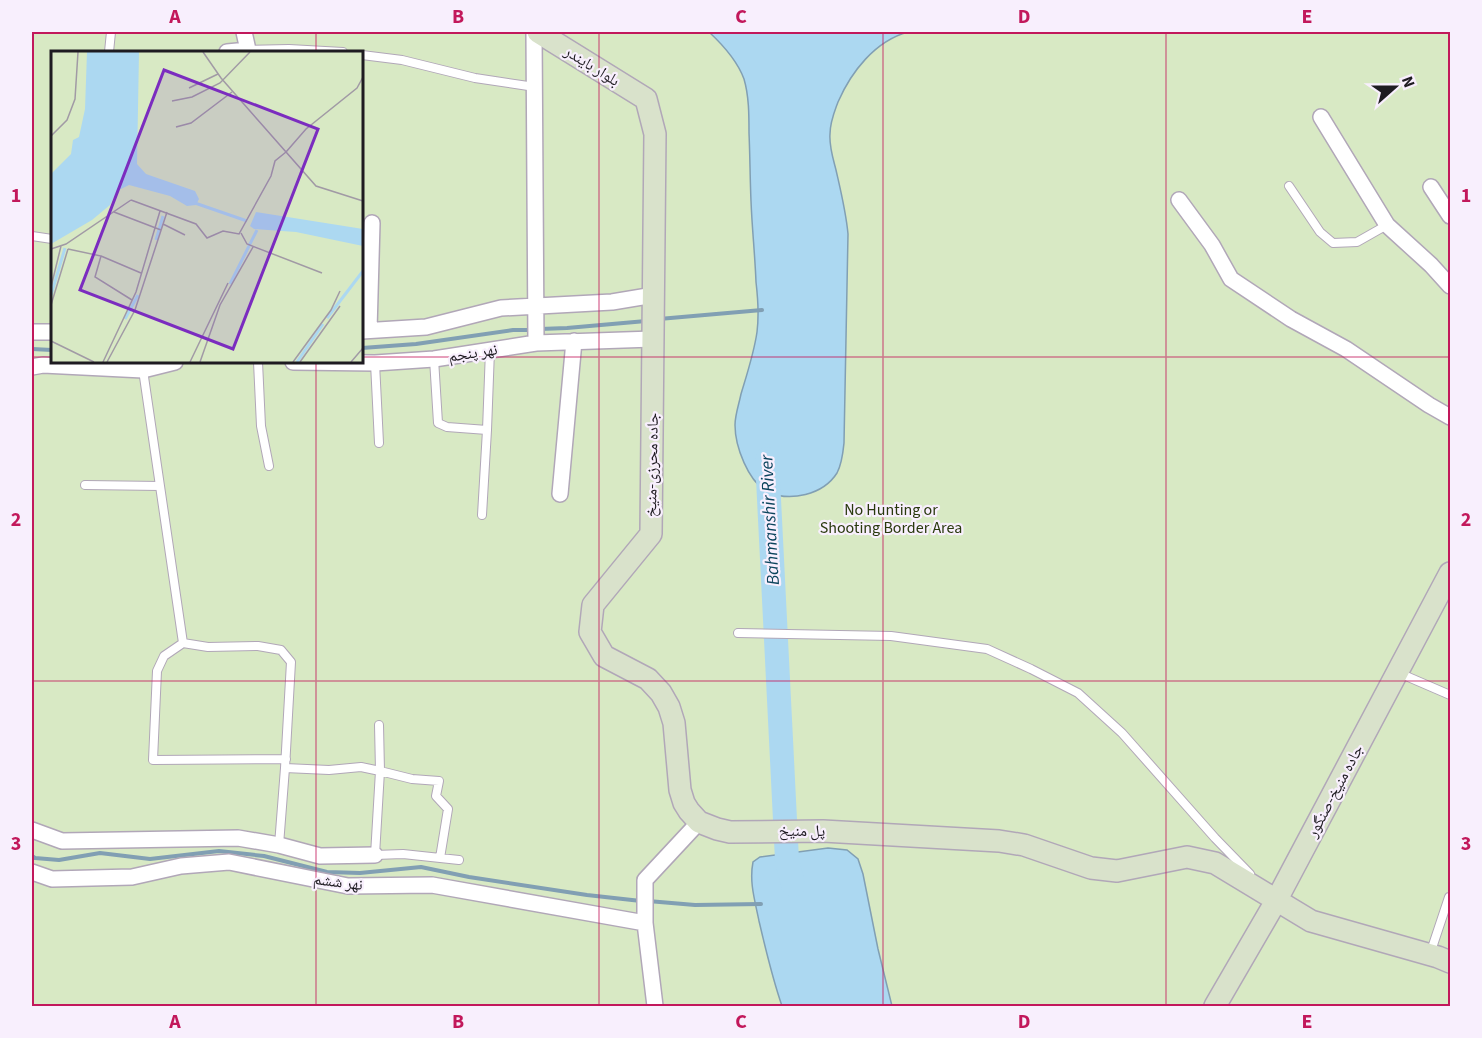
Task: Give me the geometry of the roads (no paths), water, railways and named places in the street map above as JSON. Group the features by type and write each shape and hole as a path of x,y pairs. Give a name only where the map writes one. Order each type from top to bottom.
{"main road":[{"name":"بلوار بایندر","path":"536,32 646,99"},
{"name":"جاده محرزی-منیخ","path":"646,99 655,134 651,534 592,606 590,632 604,656 648,679 661,693 674,723 680,789 684,803 699,822"},
{"name":"جاده منیخ-صنگور","path":"1215,1006 1276,902 1450,573"},
{"name":"پل منیخ","path":"699,822 730,832 823,831 1011,842 1102,870 1117,871 1187,857 1202,859 1215,863 1276,902"},
{"path":"1276,902 1311,921 1439,958"}],"street":[{"path":"244,32 248,51"},
{"path":"536,32 536,327"},
{"path":"1321,117 1387,225 1431,265 1450,286"},
{"path":"1431,187 1450,216"},
{"path":"1179,200 1212,245 1231,279 1291,319 1346,350 1450,417"},
{"path":"365,330 372,223"},
{"name":"نهر پنجم","path":"363,363 434,359 490,350 536,327 612,302 653,319"},
{"name":"نهر پنجم","path":"365,330 426,327 501,308 536,327 574,341 653,319"},
{"path":"32,332 51,332"},
{"path":"560,494 574,341"},
{"path":"32,367 43,364 143,370 171,363"},
{"path":"655,1006 645,917 645,880 699,822"},
{"path":"32,830 62,841 238,838 279,845 320,856 375,855"},
{"name":"نهر ششم","path":"32,872 52,879 132,877 181,866 229,862 348,886 432,885 645,917"}],"lane":[{"path":"109,51 111,32"},
{"path":"248,51 289,49 325,51"},
{"path":"363,55 402,60 475,78 535,87"},
{"path":"1289,186 1320,232 1334,243 1357,242 1387,225"},
{"path":"32,236 51,239"},
{"path":"482,514 490,350"},
{"path":"434,359 438,423 447,427 487,430"},
{"path":"258,363 261,426 269,466"},
{"path":"375,363 379,443"},
{"path":"143,370 183,643"},
{"path":"85,485 160,486"},
{"path":"738,633 891,636 987,649 1031,669 1078,693 1122,733 1215,838 1276,902"},
{"path":"279,845 285,763 291,662 281,650 258,646 208,647 183,643 164,656 157,671 153,760 285,763 329,770 361,767 412,779 439,781 436,796 448,809 440,858"},
{"path":"1398,672 1450,695"},
{"path":"379,725 380,771 375,855 403,854 459,860"},
{"path":"1439,958 1450,897"}],"water":[{"path":"709,32 908,32 896,36 875,50 857,69 843,91 831,122 831,148 848,234 844,443 841,462 831,481 815,491 796,496 777,495 761,487 744,463 737,443 736,417 754,348 758,320 748,106 744,79 738,65"},
{"path":"828,848 847,850 858,859 892,1006 782,1006 769,964 754,899 753,862 760,857"}],"waterway":[{"path":"659,319 762,310"},
{"path":"540,329 646,321"},
{"path":"363,348 416,344 513,330 532,330"},
{"path":"32,349 51,350"},
{"name":"Bahmanshir River","path":"767,459 787,860 793,885"},
{"path":"32,856 59,860 100,853 150,859 219,851 264,856 327,872 360,873 421,867 469,877 641,901"},
{"path":"648,901 695,905 761,904"}],"park label":[{"name":"No Hunting or Shooting Border Area","path":"891,519"}]}
